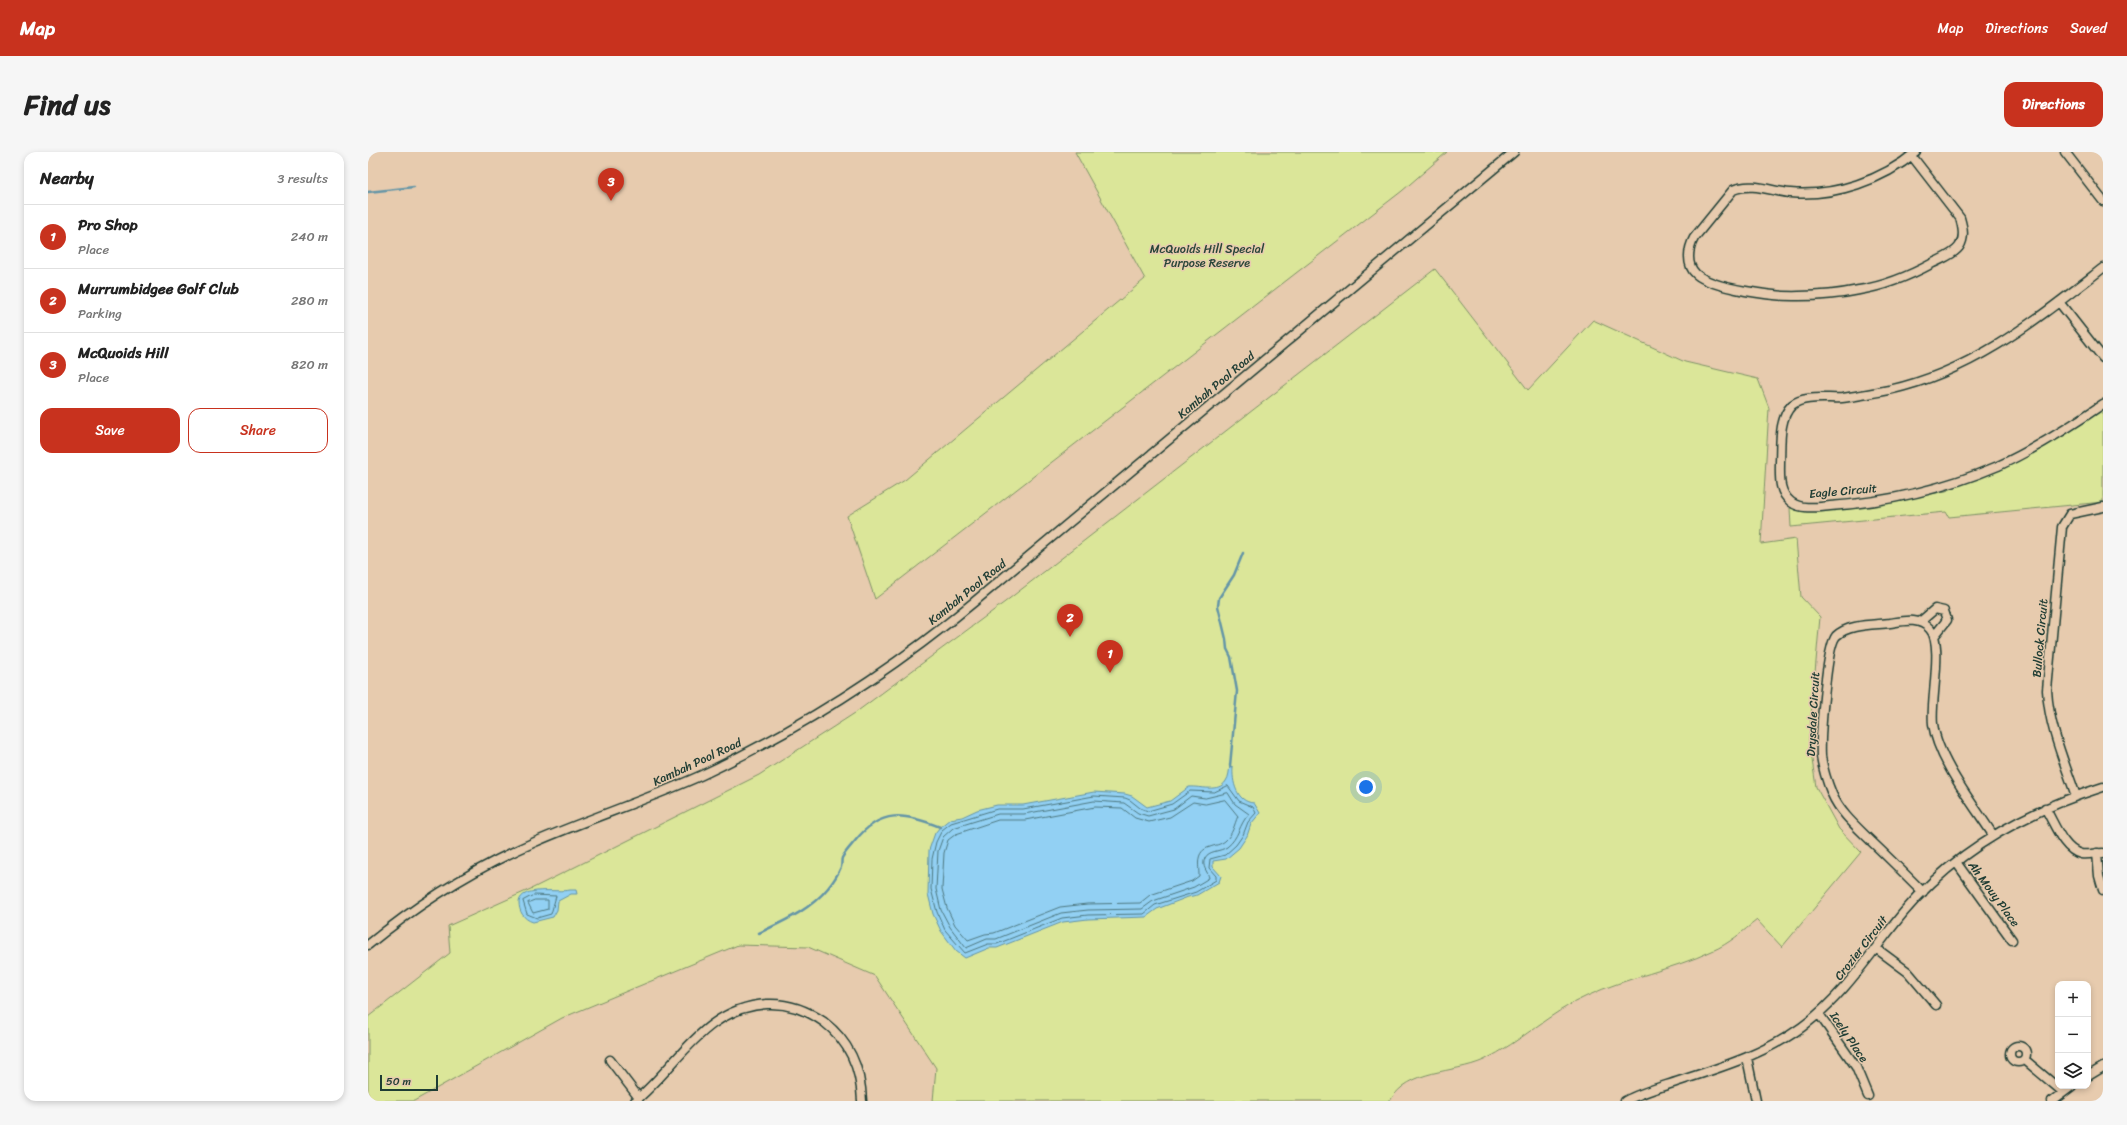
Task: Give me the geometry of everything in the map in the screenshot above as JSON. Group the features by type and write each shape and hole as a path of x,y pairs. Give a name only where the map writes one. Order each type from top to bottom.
{"street":[{"name":"Kambah Pool Road","path":"368,945 419,906 493,862 536,842 676,786 727,763 811,718 890,667 974,602 1514,152"},
{"path":"2065,152 2102,199"},
{"path":"1914,154 1960,218 1963,229 1962,241 1954,252 1922,269 1892,281 1861,290 1830,295 1799,296 1767,294 1736,288 1702,278 1694,272 1690,265 1690,245 1694,238 1733,190 1741,186 1750,186 1792,193 1829,191 1866,181 1889,170 1914,154"},
{"name":"Eagle Circuit","path":"2103,268 2008,340 1977,357 1944,372 1877,392 1843,398 1804,400 1793,404 1785,416 1782,425 1781,488 1791,502 1803,506 1846,505 1884,500 1923,492 1961,480 2010,460 2070,427 2103,404"},
{"path":"2059,302 2103,358"},
{"name":"Bullock Circuit","path":"2076,796 2053,728 2048,706 2048,683 2064,521 2075,511 2103,507"},
{"path":"1935,636 1947,620 1944,611 1935,609 1920,622 1930,629 1935,636 1937,649 1932,707 1937,742 1948,765 1993,836"},
{"name":"Drysdale Circuit","path":"1920,622 1907,620 1848,628 1835,639 1829,652 1821,754 1826,780 1842,811 1923,892"},
{"name":"Crozier Circuit","path":"1625,1101 1747,1058 1786,1038 1819,1014 1848,985 1923,892 1956,862 1993,836 2045,808 2103,787"},
{"path":"2045,808 2071,849 2083,854 2100,853 2099,876 2103,890"},
{"name":"Ah Mouy Place","path":"1956,862 2012,940"},
{"path":"1876,949 1908,972 1936,1006"},
{"path":"610,1060 637,1100 714,1022 742,1008 769,1004 790,1006 805,1011 816,1017 837,1033 853,1057 861,1080 862,1101"},
{"name":"Icely Place","path":"1819,1014 1856,1066 1868,1096"},
{"path":"1747,1058 1756,1101"},
{"path":"2025,1060 2063,1092"},
{"path":"2091,1074 2103,1067"},
{"path":"2052,1101 2068,1089"}],"green space":[{"name":"McQuoids Hill Special Purpose Reserve","path":"1075,152 1447,152 1402,191 875,599 847,516 905,480 1145,279"},
{"path":"1435,269 1528,390 1593,320 1685,362 1758,379 1769,408 1761,544 1796,539 1801,597 1820,617 1809,739 1816,787 1839,829 1861,852 1782,947 1757,920 1730,941 1697,958 1602,989 1573,1003 1560,1010 1498,1053 1484,1060 1420,1077 1398,1090 1390,1101 933,1101 936,1068 875,976 808,947 738,945 562,1018 414,1101 368,1101 368,1017 450,953 448,926 533,888 759,775 855,713 1005,602"},
{"path":"2103,410 2103,502 1949,517 1946,512 1791,527 1790,508 1862,507 1946,491 2026,457"}],"water":[{"path":"1230,766 1233,767 1234,784 1239,795 1248,802 1254,803 1260,813 1251,824 1247,836 1239,848 1226,859 1213,861 1213,867 1221,876 1219,882 1197,895 1157,909 1146,917 1088,919 1063,922 997,948 989,948 965,958 956,951 941,931 933,914 928,894 929,850 935,833 950,819 962,817 977,810 997,805 1023,805 1094,792 1125,794 1132,796 1147,807 1170,801 1189,787 1219,787 1223,785 1227,779"},
{"path":"576,890 577,894 571,894 558,901 557,910 553,917 533,922 524,917 519,902 526,893"}],"waterway":[{"path":"368,192 414,187"},
{"path":"1230,766 1237,691 1231,657 1227,649 1218,606 1219,598 1234,575 1243,553"},
{"path":"759,933 805,909 821,896 837,875 845,854 865,830 874,823 884,818 894,816 916,819 940,827"}],"place":[{"name":"McQuoids Hill","path":"611,201"},
{"name":"Murrumbidgee Golf Club","path":"1070,637"},
{"name":"Pro Shop","path":"1110,673"}]}
